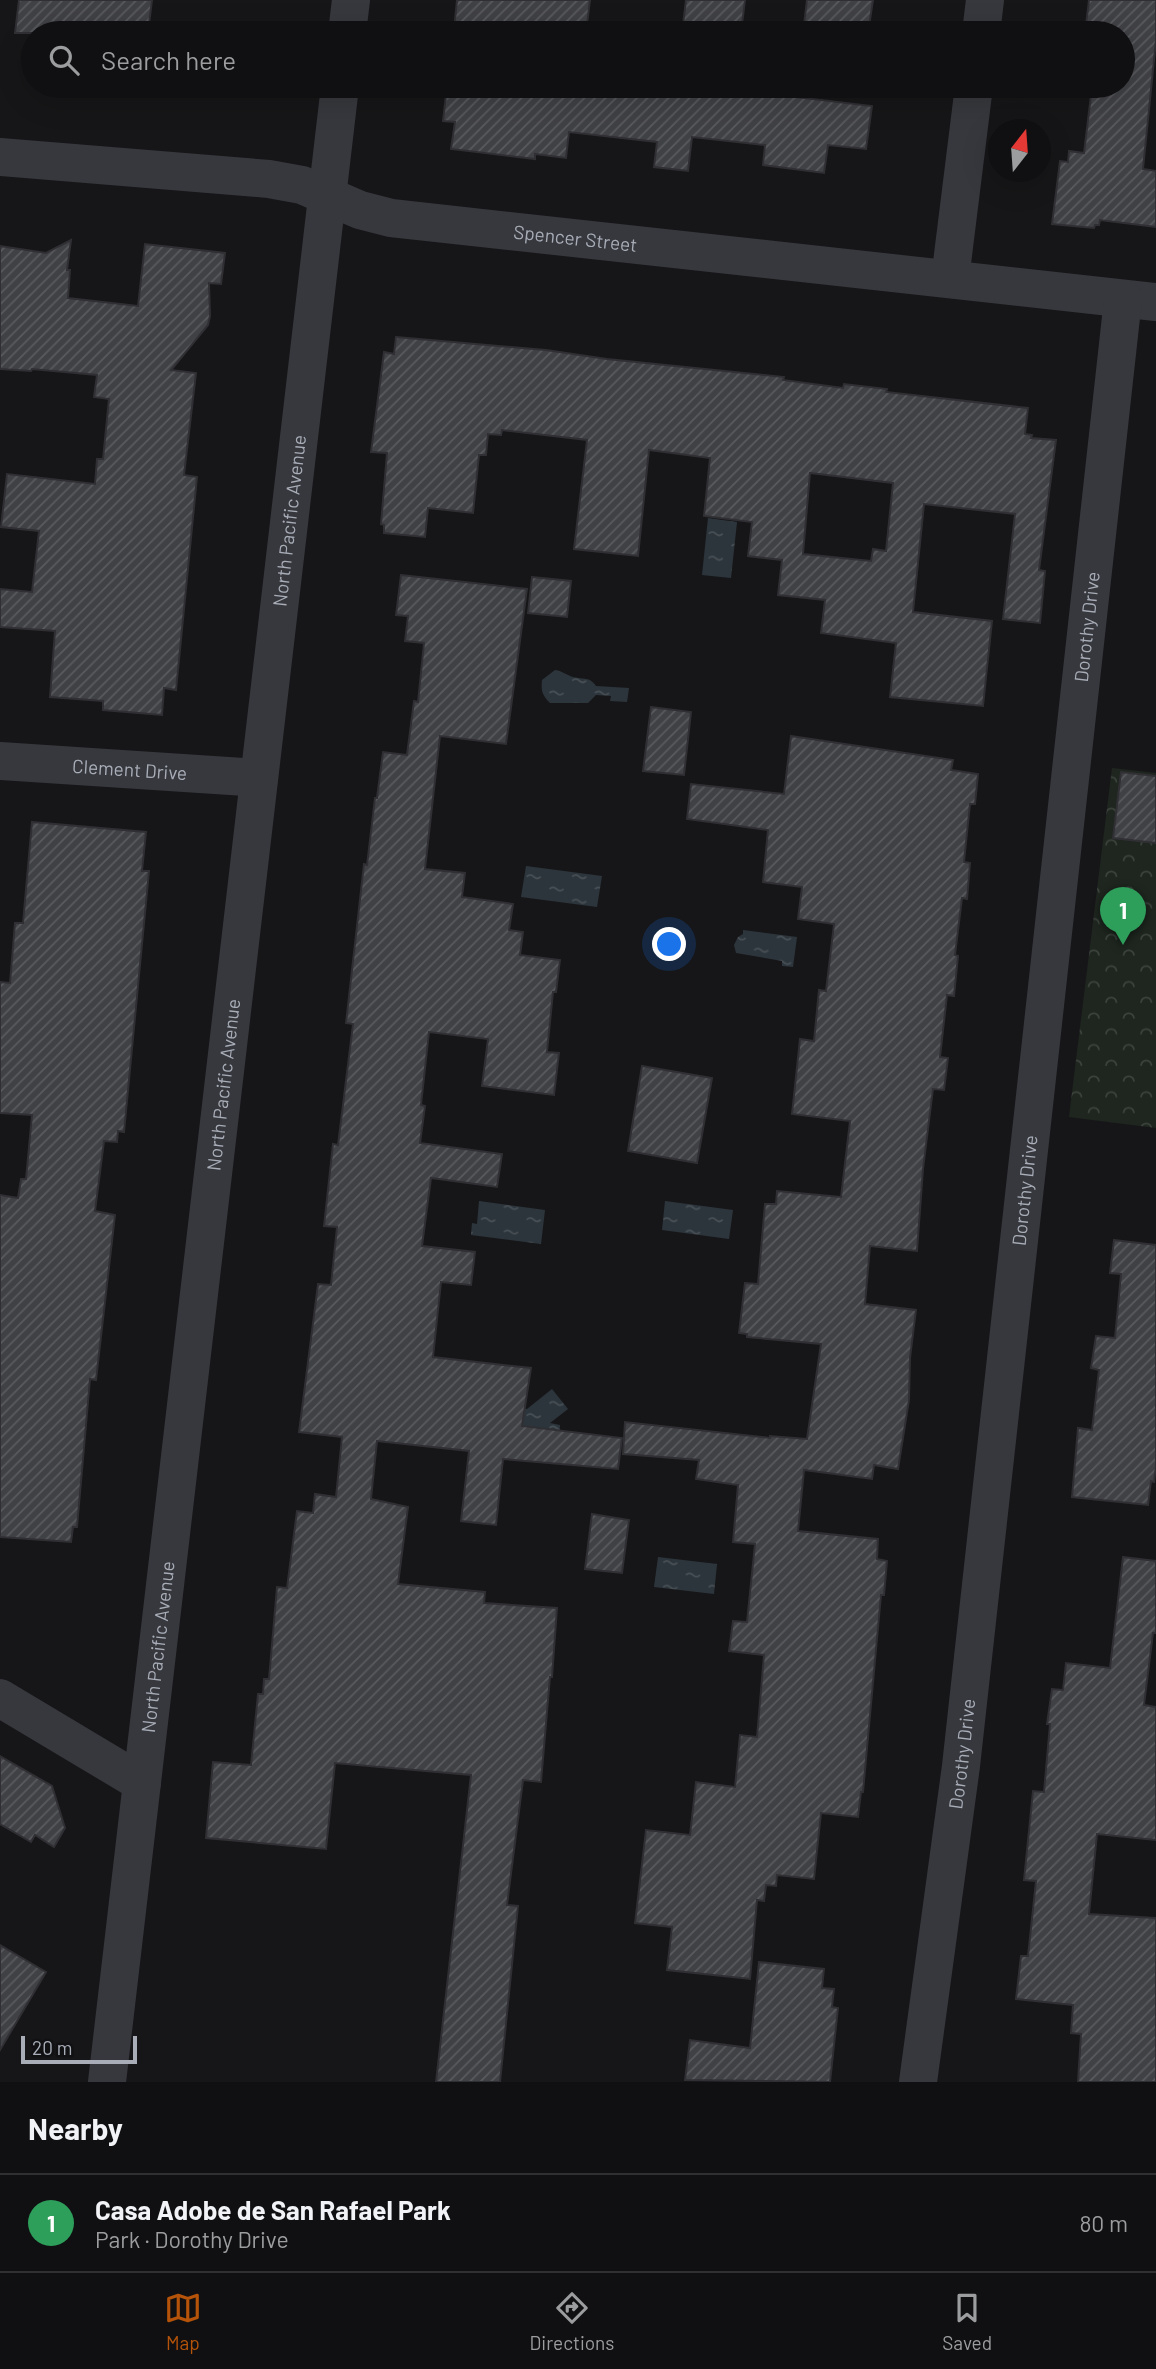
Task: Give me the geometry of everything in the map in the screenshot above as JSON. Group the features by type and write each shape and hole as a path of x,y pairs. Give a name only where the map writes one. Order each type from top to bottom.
{"street":[{"path":"348,21 351,0"},
{"path":"982,21 985,0"},
{"name":"North Pacific Avenue","path":"107,2082 339,98"},
{"path":"950,279 973,98"},
{"name":"Spencer Street","path":"0,157 269,179 302,185 360,210 391,218 1140,301"},
{"name":"Dorothy Drive","path":"918,2082 961,1766 1140,301"},
{"name":"Clement Drive","path":"0,761 259,778"},
{"path":"0,1698 142,1783"}],"green space":[{"path":"1112,768 1156,773 1156,1128 1069,1117"}],"water":[{"path":"708,518 737,522 731,578 702,575"},
{"path":"555,670 589,680 596,686 629,688 627,702 610,701 611,696 596,695 588,703 550,703 543,693 542,680"},
{"path":"526,866 602,876 597,907 521,897"},
{"path":"743,930 797,937 793,967 782,966 782,961 736,953 734,945"},
{"path":"479,1201 545,1210 541,1244 471,1235 472,1223 477,1224"},
{"path":"665,1201 733,1210 729,1239 662,1230"},
{"path":"552,1389 568,1409 550,1423 560,1425 559,1439 510,1434 512,1407 527,1409"},
{"path":"658,1557 717,1564 714,1594 654,1587"}],"building":[{"path":"19,0 152,0 149,21 21,21 21,33 15,33"},
{"path":"457,0 590,0 587,21 455,21"},
{"path":"686,0 745,0 742,21 683,21"},
{"path":"807,0 873,0 870,21 804,21"},
{"path":"1089,0 1156,0 1156,40 1143,169 1156,171 1156,227 1100,220 1099,225 1094,228 1052,224 1060,161 1068,162 1069,151 1084,153 1091,98 1135,98 1135,21 1086,21"},
{"path":"446,98 804,98 872,106 866,149 828,145 824,173 763,165 765,145 692,137 688,171 654,167 657,142 569,132 566,158 535,154 535,159 451,149 455,122 443,121"},
{"path":"71,240 67,270 70,270 68,298 138,306 145,244 225,253 221,284 209,283 208,325 171,370 196,373 184,475 197,477 176,690 164,688 162,715 103,710 103,701 50,697 55,631 0,627 0,589 32,592 39,531 1,527 7,474 95,484 97,459 103,459 109,399 94,397 97,375 0,369 0,246 46,253"},
{"path":"396,337 546,350 784,377 783,380 843,388 844,384 887,389 886,392 1028,408 1025,434 1032,435 1031,438 1056,440 1039,570 1045,571 1040,623 1003,619 1015,514 924,504 913,612 992,621 983,706 890,697 896,643 821,633 825,600 778,595 782,560 748,556 752,522 704,516 710,458 649,450 638,556 574,549 587,440 502,430 501,435 488,434 486,455 479,455 473,513 428,508 425,537 384,533 384,525 381,524 387,453 371,452 384,352 394,354","holes":["810,473 893,483 886,551 873,549 871,561 803,554"]},
{"path":"401,575 527,589 506,744 440,736 425,869 465,873 462,897 513,904 509,930 523,932 520,955 560,960 556,992 553,992 547,1052 559,1053 554,1095 482,1086 488,1039 429,1032 420,1143 502,1154 497,1187 431,1178 422,1246 475,1252 471,1285 441,1282 433,1357 531,1368 522,1426 622,1438 618,1469 503,1459 496,1525 461,1521 469,1451 377,1441 371,1499 408,1507 398,1584 485,1592 484,1603 557,1608 541,1782 523,1780 507,1905 518,1906 500,2082 436,2082 471,1775 335,1763 326,1849 206,1838 213,1762 251,1765 258,1694 263,1694 264,1679 269,1679 277,1587 287,1588 297,1511 313,1513 315,1494 336,1497 342,1437 299,1432 318,1284 331,1285 337,1227 324,1226 333,1144 338,1145 353,1024 346,1023 364,864 367,865 383,752 407,755 414,701 418,702 424,643 405,641 408,616 396,615"},
{"path":"532,577 571,581 567,617 528,613"},
{"path":"651,707 691,712 684,775 643,771"},
{"path":"791,736 953,760 951,770 978,774 975,804 970,804 964,862 970,863 967,899 962,898 955,955 958,956 954,996 947,995 940,1057 948,1058 944,1090 933,1089 917,1251 870,1246 865,1304 916,1310 910,1358 909,1400 898,1469 874,1465 872,1479 804,1470 798,1531 878,1539 877,1559 887,1561 884,1595 881,1595 863,1792 858,1817 821,1813 814,1879 777,1875 776,1886 766,1885 764,1901 757,1900 750,1979 667,1970 672,1927 635,1923 646,1830 690,1835 696,1782 735,1787 740,1735 757,1737 764,1655 729,1651 733,1621 747,1622 755,1544 733,1542 738,1485 696,1479 699,1460 623,1454 625,1422 770,1438 807,1439 821,1344 747,1337 747,1334 739,1333 745,1283 758,1284 765,1204 776,1204 777,1191 841,1197 850,1121 792,1114 800,1039 814,1041 819,990 826,991 834,924 798,919 802,887 763,882 768,830 687,819 691,784 784,794"},
{"path":"1121,772 1156,776 1156,843 1113,838"},
{"path":"32,822 146,832 142,871 149,871 124,1132 118,1131 117,1142 104,1141 95,1211 115,1215 96,1380 90,1379 77,1527 73,1527 71,1542 0,1537 0,1195 18,1198 21,1179 26,1179 32,1115 0,1113 0,982 10,983 15,923 23,923"},
{"path":"642,1066 712,1078 697,1163 628,1151"},
{"path":"1114,1240 1156,1245 1156,1466 1148,1505 1072,1497 1078,1428 1092,1430 1099,1370 1091,1368 1096,1336 1115,1338 1121,1274 1110,1273"},
{"path":"592,1514 629,1520 622,1573 585,1569"},
{"path":"1123,1557 1156,1561 1156,1633 1153,1633 1144,1705 1156,1707 1156,1840 1097,1834 1089,1914 1156,1918 1156,2082 1078,2082 1081,2034 1071,2033 1073,2005 1016,1999 1021,1956 1028,1956 1036,1881 1024,1880 1033,1791 1044,1792 1050,1724 1047,1724 1052,1689 1063,1690 1066,1663 1110,1668"},
{"path":"0,1756 52,1786 65,1828 54,1847 35,1835 31,1842 0,1824"},
{"path":"0,1945 46,1972 0,2050"},
{"path":"759,1962 824,1969 822,1988 834,1989 832,2007 838,2008 830,2082 685,2080 690,2040 750,2048"}],"place":[{"name":"Casa Adobe de San Rafael Park","path":"1123,945"}]}
